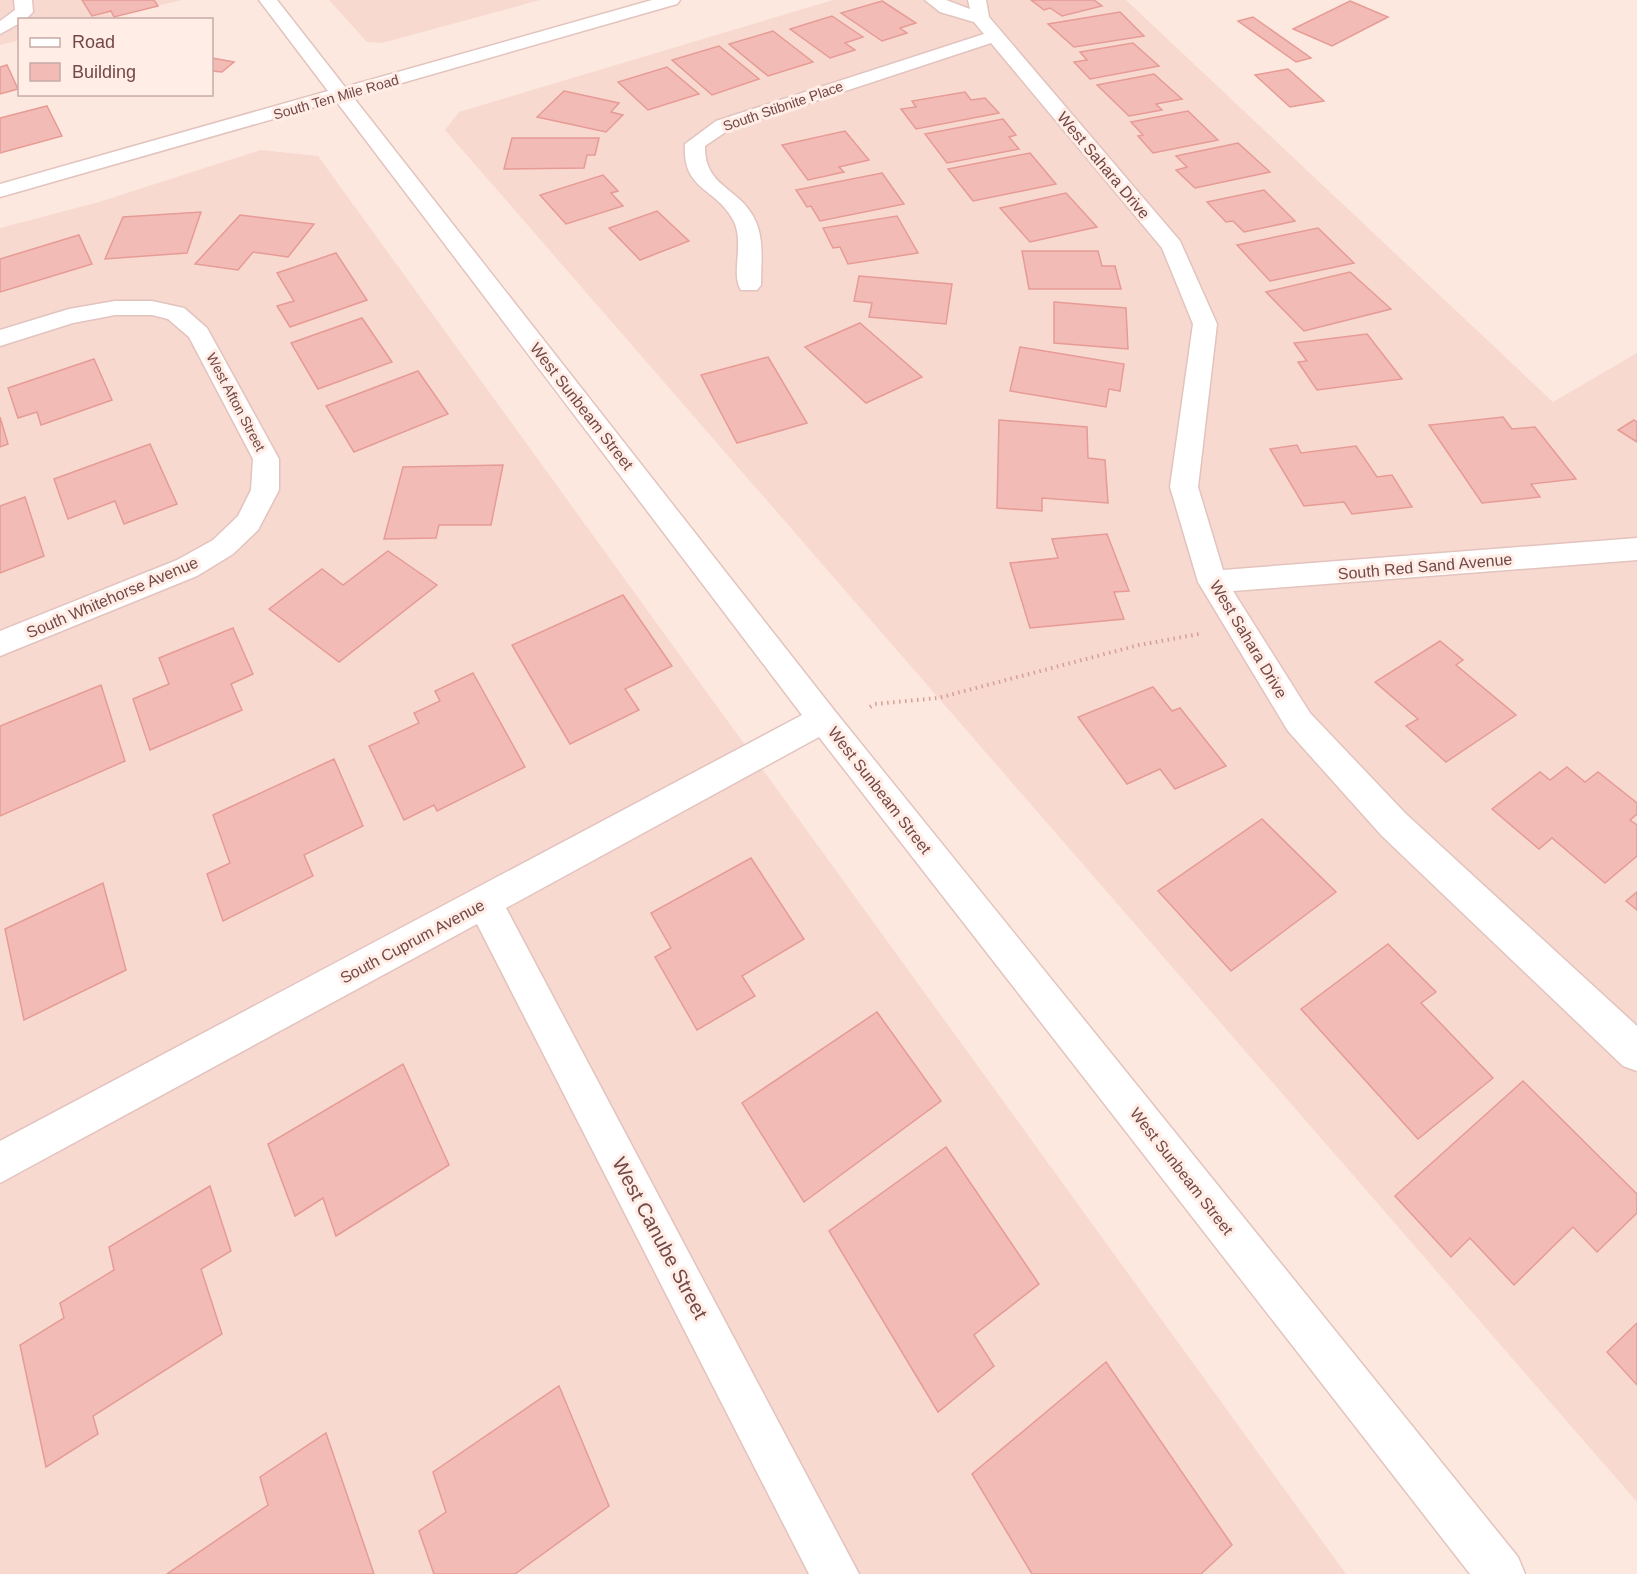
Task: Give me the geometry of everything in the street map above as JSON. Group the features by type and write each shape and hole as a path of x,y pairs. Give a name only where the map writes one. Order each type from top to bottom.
{"street":[{"path":"7,25 24,12 23,0"},
{"name":"West Sunbeam Street","path":"268,0 344,95 823,719 1501,1574"},
{"name":"South Ten Mile Road","path":"0,191 344,95 671,0"},
{"path":"934,0 946,8 984,18"},
{"name":"South Stibnite Place","path":"749,285 748,229 740,213 699,175 692,160 695,144 723,125 984,18"},
{"name":"West Sahara Drive","path":"984,18 1173,246 1205,324 1184,487 1212,582 1299,722 1394,825 1637,1052"},
{"name":"West Afton Street","path":"0,338 69,316 115,308 152,308 176,313 200,333 266,459 265,490 248,523"},
{"name":"South Whitehorse Avenue","path":"0,644 187,568 223,547 248,523"},
{"name":"South Red Sand Avenue","path":"1212,582 1637,549"},
{"name":"South Cuprum Avenue","path":"0,1163 823,719"},
{"name":"West Canube Street","path":"484,902 828,1571"}],"path":[{"path":"870,707 875,704 938,698 1139,645 1203,634"}],"shaded area":[{"path":"0,0 182,0 107,18 18,18 18,40 0,45"},
{"path":"329,0 540,0 382,43 367,42"},
{"path":"833,0 1126,0 1553,402 1637,353 1637,1502 445,130 459,112"},
{"path":"261,150 318,156 1346,1574 0,1574 0,228 99,202"}],"building":[{"path":"82,0 154,0 158,6 114,17 111,11 92,16"},
{"path":"1031,0 1094,0 1102,6 1062,16 1050,8 1044,10"},
{"path":"882,1 916,23 900,28 907,33 882,41 841,13"},
{"path":"1350,1 1388,17 1332,46 1293,29"},
{"path":"1120,12 1144,36 1074,47 1048,24"},
{"path":"832,16 863,37 845,43 855,50 830,58 790,29"},
{"path":"1253,17 1311,58 1296,62 1238,21"},
{"path":"773,31 813,62 768,76 729,44"},
{"path":"1133,43 1159,66 1090,79 1074,62 1087,60 1080,52"},
{"path":"719,46 759,79 712,95 672,60"},
{"path":"213,58 234,62 222,72 213,71"},
{"path":"7,65 18,89 0,94 0,67"},
{"path":"667,67 699,94 648,110 618,82"},
{"path":"1288,69 1324,101 1290,107 1255,75"},
{"path":"1154,74 1182,99 1156,104 1162,110 1129,116 1097,85"},
{"path":"564,91 619,103 611,112 623,115 606,132 537,117"},
{"path":"965,92 971,100 985,98 999,113 916,129 901,109 916,107 912,101"},
{"path":"47,106 62,136 0,153 0,118"},
{"path":"1188,111 1218,140 1153,153 1138,136 1143,135 1131,122"},
{"path":"1003,119 1016,135 1009,137 1019,149 947,163 925,134"},
{"path":"845,131 869,160 839,167 844,172 808,180 782,145"},
{"path":"512,138 599,138 595,155 587,155 584,168 504,169"},
{"path":"1238,143 1270,172 1195,188 1176,170 1187,167 1176,156"},
{"path":"1030,153 1056,184 973,201 948,169"},
{"path":"882,173 904,204 820,221 811,206 807,207 796,190"},
{"path":"603,175 618,191 611,193 623,206 566,224 540,195"},
{"path":"1264,190 1295,221 1244,232 1233,221 1226,222 1207,202"},
{"path":"1066,193 1097,227 1030,242 1000,208"},
{"path":"657,211 689,241 640,260 609,228"},
{"path":"201,212 187,253 105,259 123,217"},
{"path":"240,215 314,224 288,257 253,252 238,270 195,264"},
{"path":"897,216 918,253 848,264 840,247 833,248 823,228"},
{"path":"1318,228 1354,263 1270,281 1237,245"},
{"path":"79,235 92,264 0,292 0,259"},
{"path":"1022,251 1098,251 1102,266 1115,266 1121,289 1029,289"},
{"path":"336,253 367,300 290,327 277,306 294,301 277,273"},
{"path":"1350,272 1391,309 1304,331 1266,292"},
{"path":"859,276 952,284 946,324 869,317 872,303 854,301"},
{"path":"1054,302 1126,308 1128,349 1054,343"},
{"path":"362,318 392,362 318,389 291,343"},
{"path":"860,323 922,377 866,403 805,347"},
{"path":"1367,334 1402,379 1317,390 1298,362 1307,361 1294,343"},
{"path":"1020,347 1124,364 1120,391 1109,389 1106,407 1010,391"},
{"path":"768,357 807,423 737,443 701,375"},
{"path":"94,359 112,400 41,425 37,412 18,418 8,388"},
{"path":"418,371 448,414 354,452 326,406"},
{"path":"0,417 8,444 0,447"},
{"path":"1503,417 1512,429 1535,427 1576,479 1531,484 1540,497 1482,503 1429,425"},
{"path":"999,420 1087,427 1088,458 1105,460 1108,503 1042,498 1042,511 997,508"},
{"path":"1634,420 1637,422 1637,442 1618,430"},
{"path":"150,444 177,504 124,524 115,501 68,519 54,479"},
{"path":"1297,445 1301,453 1356,446 1377,477 1392,475 1412,507 1352,514 1344,502 1304,506 1270,449"},
{"path":"503,465 491,525 439,525 436,538 384,539 403,467"},
{"path":"25,497 44,556 0,573 0,506"},
{"path":"1107,534 1129,591 1114,592 1124,619 1030,628 1010,563 1058,558 1052,539"},
{"path":"388,551 437,585 339,662 269,609 322,569 343,585"},
{"path":"623,595 672,666 625,689 639,710 570,744 512,645"},
{"path":"233,628 253,674 231,684 242,710 150,750 133,699 169,684 159,658"},
{"path":"1440,641 1463,660 1456,665 1516,715 1446,762 1406,726 1418,719 1375,682"},
{"path":"473,673 525,767 437,811 434,805 404,820 369,746 419,723 414,713 440,701 435,691"},
{"path":"101,685 125,761 0,816 0,726"},
{"path":"1153,687 1172,711 1180,708 1226,766 1175,789 1160,769 1127,784 1078,717"},
{"path":"334,759 363,826 304,855 313,876 223,921 207,874 230,863 213,815"},
{"path":"1567,767 1585,782 1598,772 1637,803 1637,814 1630,820 1637,825 1637,856 1605,883 1552,838 1539,849 1492,809 1540,772 1550,780"},
{"path":"1262,819 1336,892 1231,971 1158,891"},
{"path":"751,858 804,939 742,976 755,996 697,1030 655,957 671,948 651,913"},
{"path":"103,883 126,970 24,1020 5,929"},
{"path":"1637,892 1637,910 1626,901"},
{"path":"1388,944 1436,992 1421,1003 1493,1078 1418,1139 1301,1009"},
{"path":"877,1012 941,1101 804,1202 742,1103"},
{"path":"403,1064 449,1165 336,1236 323,1198 295,1216 268,1144"},
{"path":"1523,1081 1637,1194 1637,1213 1597,1252 1573,1227 1514,1285 1470,1238 1451,1257 1395,1196"},
{"path":"946,1147 1039,1284 974,1335 994,1366 938,1412 829,1231"},
{"path":"210,1186 231,1251 201,1269 222,1334 93,1416 98,1434 46,1467 20,1345 64,1318 60,1303 114,1270 109,1247"},
{"path":"1637,1323 1637,1385 1607,1352"},
{"path":"1106,1362 1232,1545 1201,1574 1032,1574 972,1474"},
{"path":"559,1386 609,1506 515,1574 434,1574 419,1531 446,1512 433,1472"},
{"path":"326,1433 374,1574 167,1574 268,1505 260,1477"}]}
